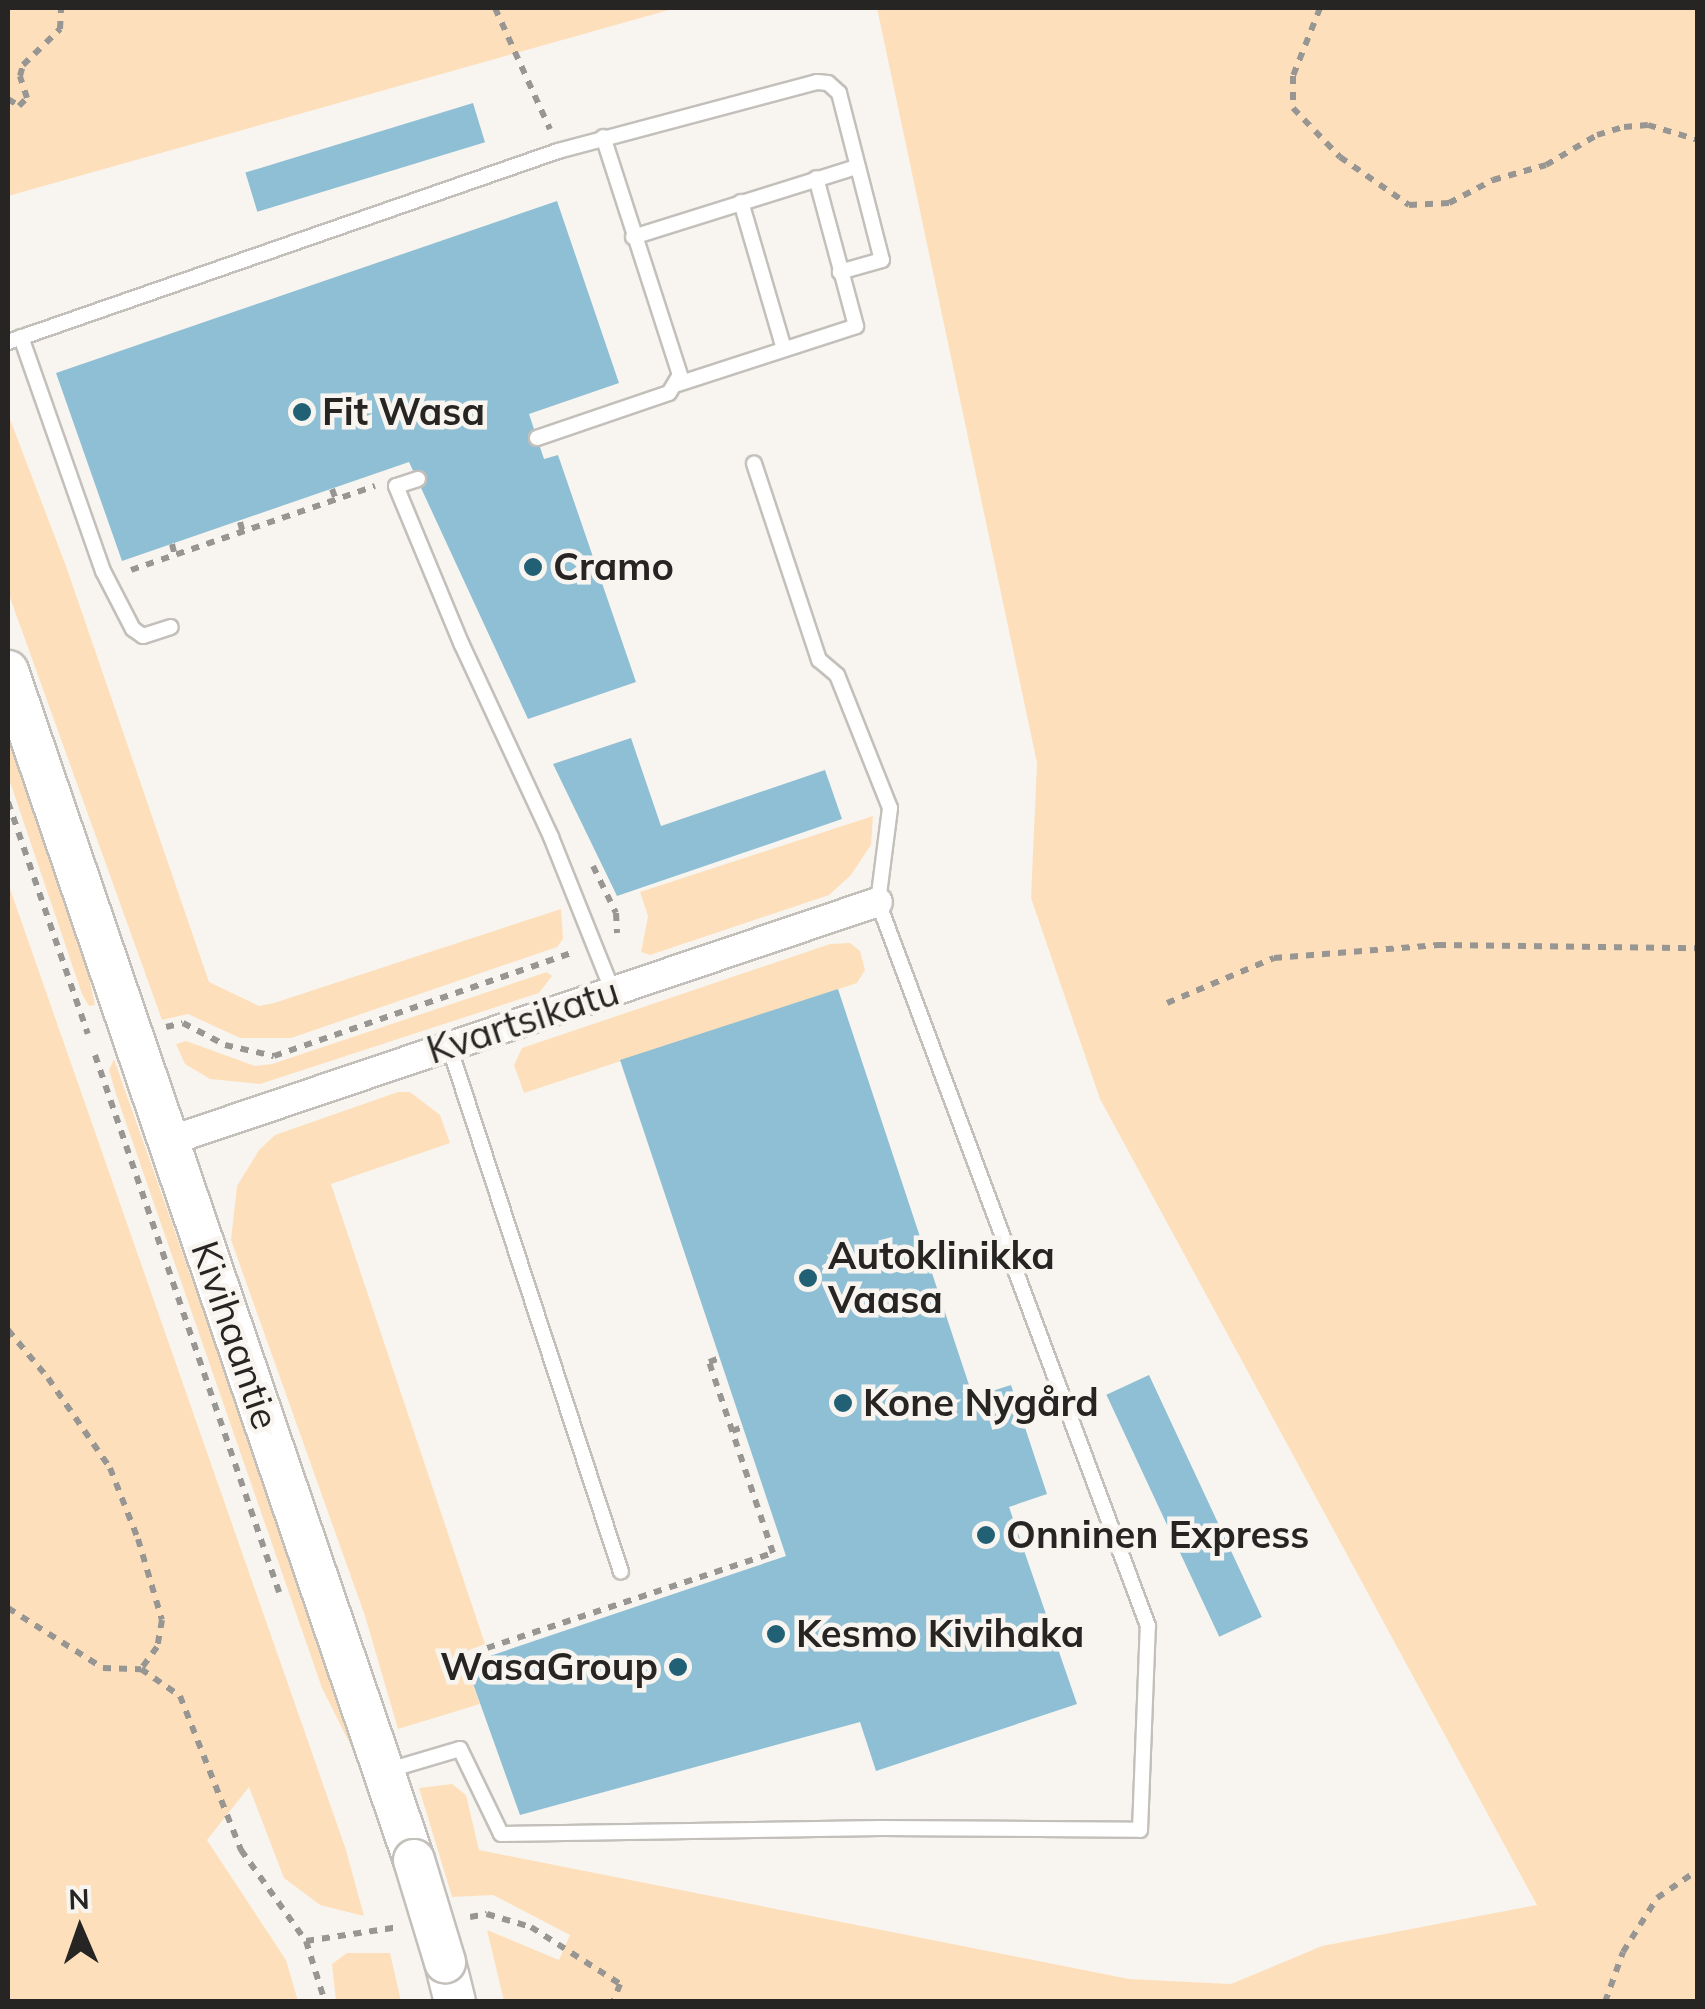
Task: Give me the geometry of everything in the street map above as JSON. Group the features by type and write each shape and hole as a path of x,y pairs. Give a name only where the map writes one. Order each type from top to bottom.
{"main road":[{"name":"Kivihaantie","path":"8,671 414,1860 455,2002"}],"street":[{"name":"Kvartsikatu","path":"169,1141 878,902"}],"lane":[{"path":"172,628 143,636 132,629 103,571 14,340 558,151 791,87 828,83 840,94 882,260 840,272"},
{"path":"603,137 680,375 678,384"},
{"path":"633,236 857,167"},
{"path":"537,438 669,393 678,384 856,326 816,178"},
{"path":"741,202 784,348"},
{"path":"384,1772 460,1750 501,1834 1140,1830 1148,1626 878,902 890,808 836,675 819,660 754,463"},
{"path":"413,480 396,486 597,944 612,992"},
{"path":"448,1046 622,1572"}],"path":[{"path":"8,100 19,106 27,98 20,76 23,65 60,28 61,8"},
{"path":"495,8 525,66 558,151"},
{"path":"1320,8 1311,21 1294,76 1293,108 1340,157 1409,204 1438,207 1493,180 1546,165 1597,135 1624,127 1648,125 1698,140"},
{"path":"131,570 394,478 413,480"},
{"path":"332,489 336,500"},
{"path":"240,522 243,533"},
{"path":"172,544 176,556"},
{"path":"132,1036 183,1024 225,1046 274,1056 597,944 617,933 619,924 590,862"},
{"path":"1167,1003 1274,958 1438,945 1698,948"},
{"path":"8,1330 48,1378 110,1468 138,1539 162,1620 157,1647 141,1669"},
{"path":"486,1648 555,1630 751,1564 773,1553 709,1362 720,1358"},
{"path":"732,1431 743,1427"},
{"path":"8,1608 103,1668 141,1669 180,1696 242,1850 306,1941 325,2002"},
{"path":"1605,2002 1623,1952 1657,1898 1698,1870"},
{"path":"612,2002 620,1984"}],"shaded area":[{"path":"8,8 676,8 8,196"},
{"path":"877,8 1697,8 1697,2001 504,2001 487,1930 559,1960 570,1935 493,1895 452,1897 419,1788 452,1784 466,1795 479,1850 1129,1979 1231,1984 1322,1946 1537,1905 1100,1099 1031,898 1037,763"},
{"path":"8,414 66,566 209,982 259,1006 274,1003 561,909 563,939 557,947 291,1038 240,1038 188,1014 162,1020 8,592"},
{"path":"8,735 95,1005 89,1006 82,994 8,776"},
{"path":"873,816 871,845 851,875 829,895 650,955 641,952 648,916 640,892"},
{"path":"8,883 346,1850 364,1916 320,1905 284,1878 249,1787 207,1840 286,1960 298,2001 8,2001"},
{"path":"850,943 860,951 865,970 857,983 524,1093 514,1065 522,1048 830,944"},
{"path":"547,972 552,976 539,993 260,1084 210,1079 185,1064 176,1044 186,1041 255,1066 272,1064"},
{"path":"114,1059 335,1685 357,1758 322,1688 116,1094 109,1070"},
{"path":"398,1092 410,1092 440,1115 450,1143 331,1184 485,1644 462,1653 480,1704 398,1729 365,1616 231,1240 237,1186 259,1150 275,1135"},
{"path":"347,1953 390,1953 401,2001 336,2001 332,1964"}],"building":[{"path":"473,103 485,142 257,212 245,173"},
{"path":"557,201 619,383 529,414 544,459 558,455 636,682 528,719 409,462 122,561 56,373"},
{"path":"631,738 661,826 825,770 842,819 617,896 553,764"},
{"path":"838,989 973,1397 1011,1385 1047,1494 1009,1507 1077,1704 876,1771 860,1722 520,1815 466,1664 786,1556 620,1060"},
{"path":"1149,1375 1262,1617 1219,1637 1106,1395"}],"place":[{"name":"Fit Wasa","path":"302,412"},
{"name":"Cramo","path":"533,567"},
{"name":"Autoklinikka Vaasa","path":"808,1278"},
{"name":"Kone Nygård","path":"843,1403"},
{"name":"Onninen Express","path":"986,1535"},
{"name":"Kesmo Kivihaka","path":"776,1634"},
{"name":"WasaGroup","path":"678,1667"}]}
